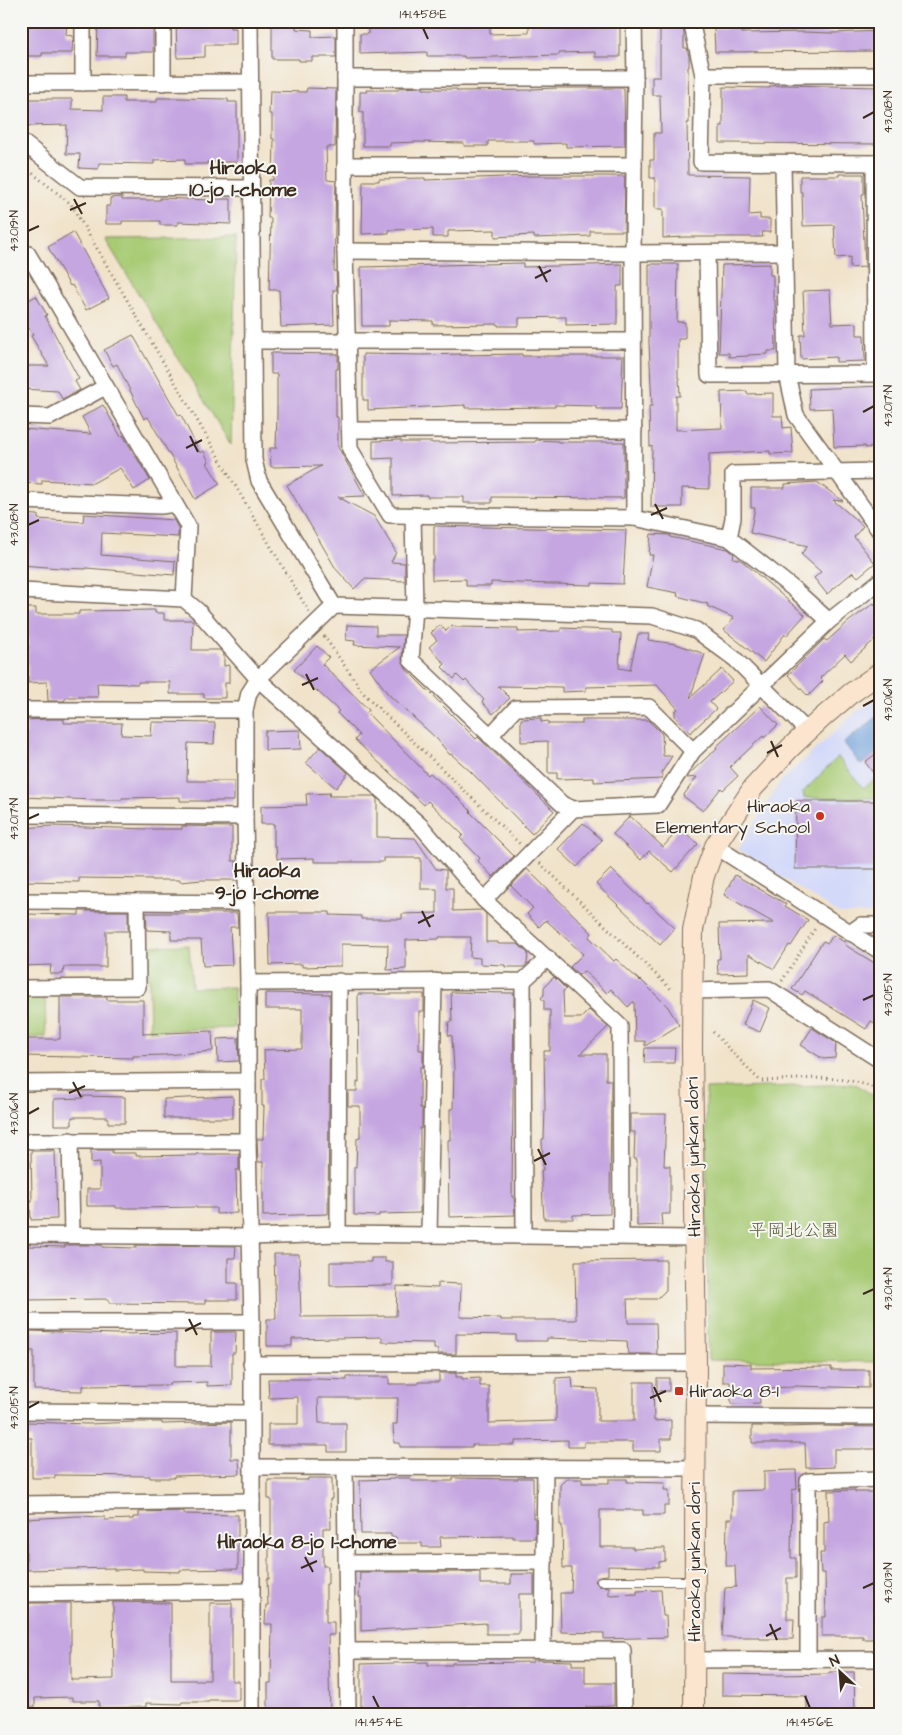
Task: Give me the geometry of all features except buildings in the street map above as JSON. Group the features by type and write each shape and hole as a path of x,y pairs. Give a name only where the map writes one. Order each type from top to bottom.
{"street":[{"path":"83,21 83,83"},
{"path":"163,21 163,83"},
{"path":"250,21 254,460 259,481 334,606"},
{"path":"345,21 345,251 350,449 390,515 634,518 729,538 795,590 829,621"},
{"path":"634,21 634,518"},
{"path":"691,21 703,76 702,162 877,163 878,374 709,375 707,253"},
{"path":"703,76 881,75"},
{"path":"345,78 635,78"},
{"path":"21,83 250,82"},
{"path":"21,141 80,187 251,188"},
{"path":"783,163 787,374 796,415 881,534"},
{"path":"345,165 634,165"},
{"path":"345,251 785,252"},
{"path":"21,255 28,254 188,526 184,599"},
{"path":"252,341 633,341"},
{"path":"21,416 50,417 105,387"},
{"path":"350,430 634,430"},
{"path":"729,538 732,518 733,474 881,471"},
{"path":"21,501 161,506 175,504"},
{"path":"413,515 415,608 411,660 562,804 573,809 658,805 693,751 829,621 881,580"},
{"path":"21,591 184,599 198,611 258,679 421,826 484,900 620,1026 621,1236"},
{"path":"252,1714 252,1322 245,817 245,710 249,693 258,679 334,606 652,616 696,630 735,659 808,732"},
{"name":"Hiraoka junkan dori","path":"694,1714 696,1363 693,930 704,876 715,846 752,788 808,732 850,694 881,672"},
{"path":"490,736 516,708 649,707 693,751"},
{"path":"21,710 245,710"},
{"path":"484,900 573,809"},
{"path":"21,815 245,817"},
{"path":"715,846 881,952"},
{"path":"21,902 247,903"},
{"path":"21,988 138,986 138,902"},
{"path":"850,933 861,924 881,924"},
{"path":"248,983 523,981 548,958"},
{"path":"338,1234 339,981"},
{"path":"430,1235 434,981"},
{"path":"523,981 524,1236"},
{"path":"692,991 768,989 881,1061"},
{"path":"21,1083 248,1081"},
{"path":"70,1140 72,1234"},
{"path":"31,1141 248,1141"},
{"path":"21,1234 250,1237 338,1234 694,1238"},
{"path":"21,1322 252,1322"},
{"path":"251,1364 696,1363"},
{"path":"21,1411 252,1413"},
{"path":"695,1416 881,1417"},
{"path":"252,1467 694,1468"},
{"path":"543,1649 545,1467"},
{"path":"345,1468 348,1714"},
{"path":"808,1660 808,1481 881,1479"},
{"path":"21,1504 252,1501"},
{"path":"346,1563 544,1562"},
{"path":"21,1594 252,1591"},
{"path":"347,1651 623,1650 624,1714"},
{"path":"694,1660 881,1659"}],"lane":[{"path":"601,1581 694,1581"}],"path":[{"path":"775,992 823,916"},
{"path":"713,1032 760,1081 842,1078 871,1086 881,1092"}],"shaded area":[{"name":"Hiraoka Elementary School","path":"881,697 881,914 839,914 738,850 780,782 855,713"}],"green space":[{"path":"236,237 231,445 105,239"},
{"path":"838,757 863,788 881,775 881,798 804,798 803,792"},
{"path":"189,945 192,988 234,987 234,1028 150,1031 148,946"},
{"path":"21,997 45,997 46,1037 21,1037"},
{"name":"平岡北公園","path":"856,1084 881,1101 881,1362 708,1360 706,1089"}],"water":[{"path":"881,714 881,750 861,765 844,743"}],"place":[{"name":"Hiraoka Elementary School","path":"820,816"},
{"name":"Hiraoka 8-1","path":"679,1391"}],"district":[{"name":"Hiraoka 10-jo 1-chome","path":"243,178"},
{"name":"Hiraoka 9-jo 1-chome","path":"267,881"},
{"name":"Hiraoka 8-jo 1-chome","path":"307,1541"}]}
